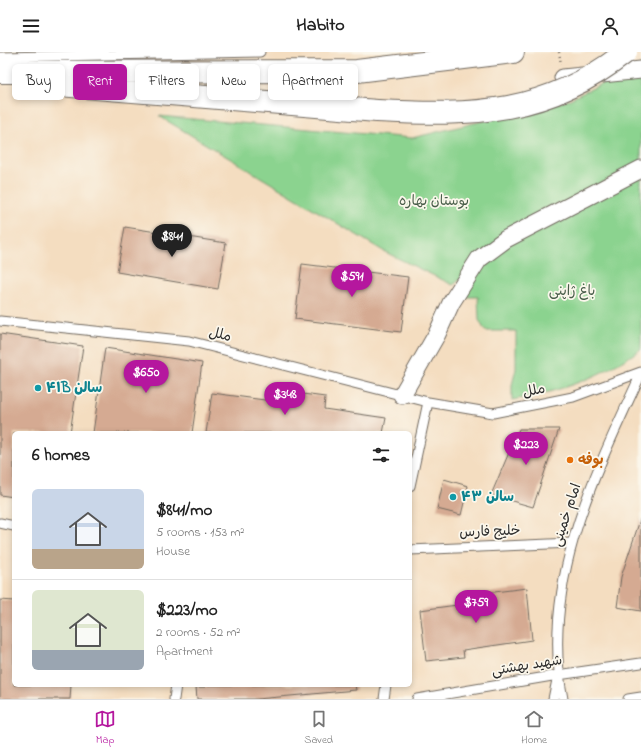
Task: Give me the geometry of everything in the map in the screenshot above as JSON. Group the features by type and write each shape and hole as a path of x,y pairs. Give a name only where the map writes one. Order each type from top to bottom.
{"highway":[{"path":"0,72 356,71 513,52"},
{"path":"0,80 377,111 465,113 501,109 555,95 577,85 609,65 626,52"}],"street":[{"path":"563,78 641,70"},
{"path":"402,395 437,334 451,303 479,259 506,239 641,169"}],"lane":[{"path":"0,57 260,52"},
{"name":"ملل","path":"0,321 189,341 428,402 493,413 573,397 641,373"},
{"name":"امام خمینی","path":"553,699 558,675 558,641 562,582 572,543 601,462 641,373"},
{"path":"412,477 428,402"},
{"path":"0,523 12,526"},
{"name":"خلیج فارس","path":"412,550 572,543"},
{"name":"شهید بهشتی","path":"417,699 558,675 641,663"},
{"name":"امام خمینی","path":"558,675 563,699"},
{"path":"174,699 176,687"},
{"path":"384,699 386,687"},
{"path":"628,699 641,697"}],"green space":[{"name":"بوستان بهاره","path":"641,65 641,162 553,209 453,285 385,252 159,116 412,138 566,101"},
{"name":"باغ ژاپنی","path":"641,175 641,349 611,368 580,382 547,393 512,400 512,385 516,369 516,331 485,331 479,320 478,297 462,297 488,255"}],"building":[{"path":"125,227 226,243 218,289 117,272"},
{"path":"302,264 408,277 401,332 295,319"},
{"name":"۴۱B سالن","path":"0,334 83,346 70,431 12,431 12,497 0,495"},
{"path":"105,348 202,363 192,431 93,431"},
{"path":"273,390 325,397 324,409 386,418 383,431 206,431 212,393 272,401"},
{"path":"519,429 559,429 533,507 491,495"},
{"name":"سالن ۴۳","path":"444,479 468,486 461,515 437,509"},
{"path":"641,517 641,611 617,607 621,577"},
{"path":"527,588 532,640 463,650 464,657 426,661 420,610 457,605 456,600 470,599 470,595"},
{"path":"0,600 12,601 12,687 71,687 70,699 0,699"},
{"path":"196,687 355,687 356,690 257,699 197,699"}],"place":[{"name":"۴۱B سالن","path":"38,388"},
{"name":"بوفه","path":"570,460"},
{"name":"سالن ۴۳","path":"453,497"}]}
